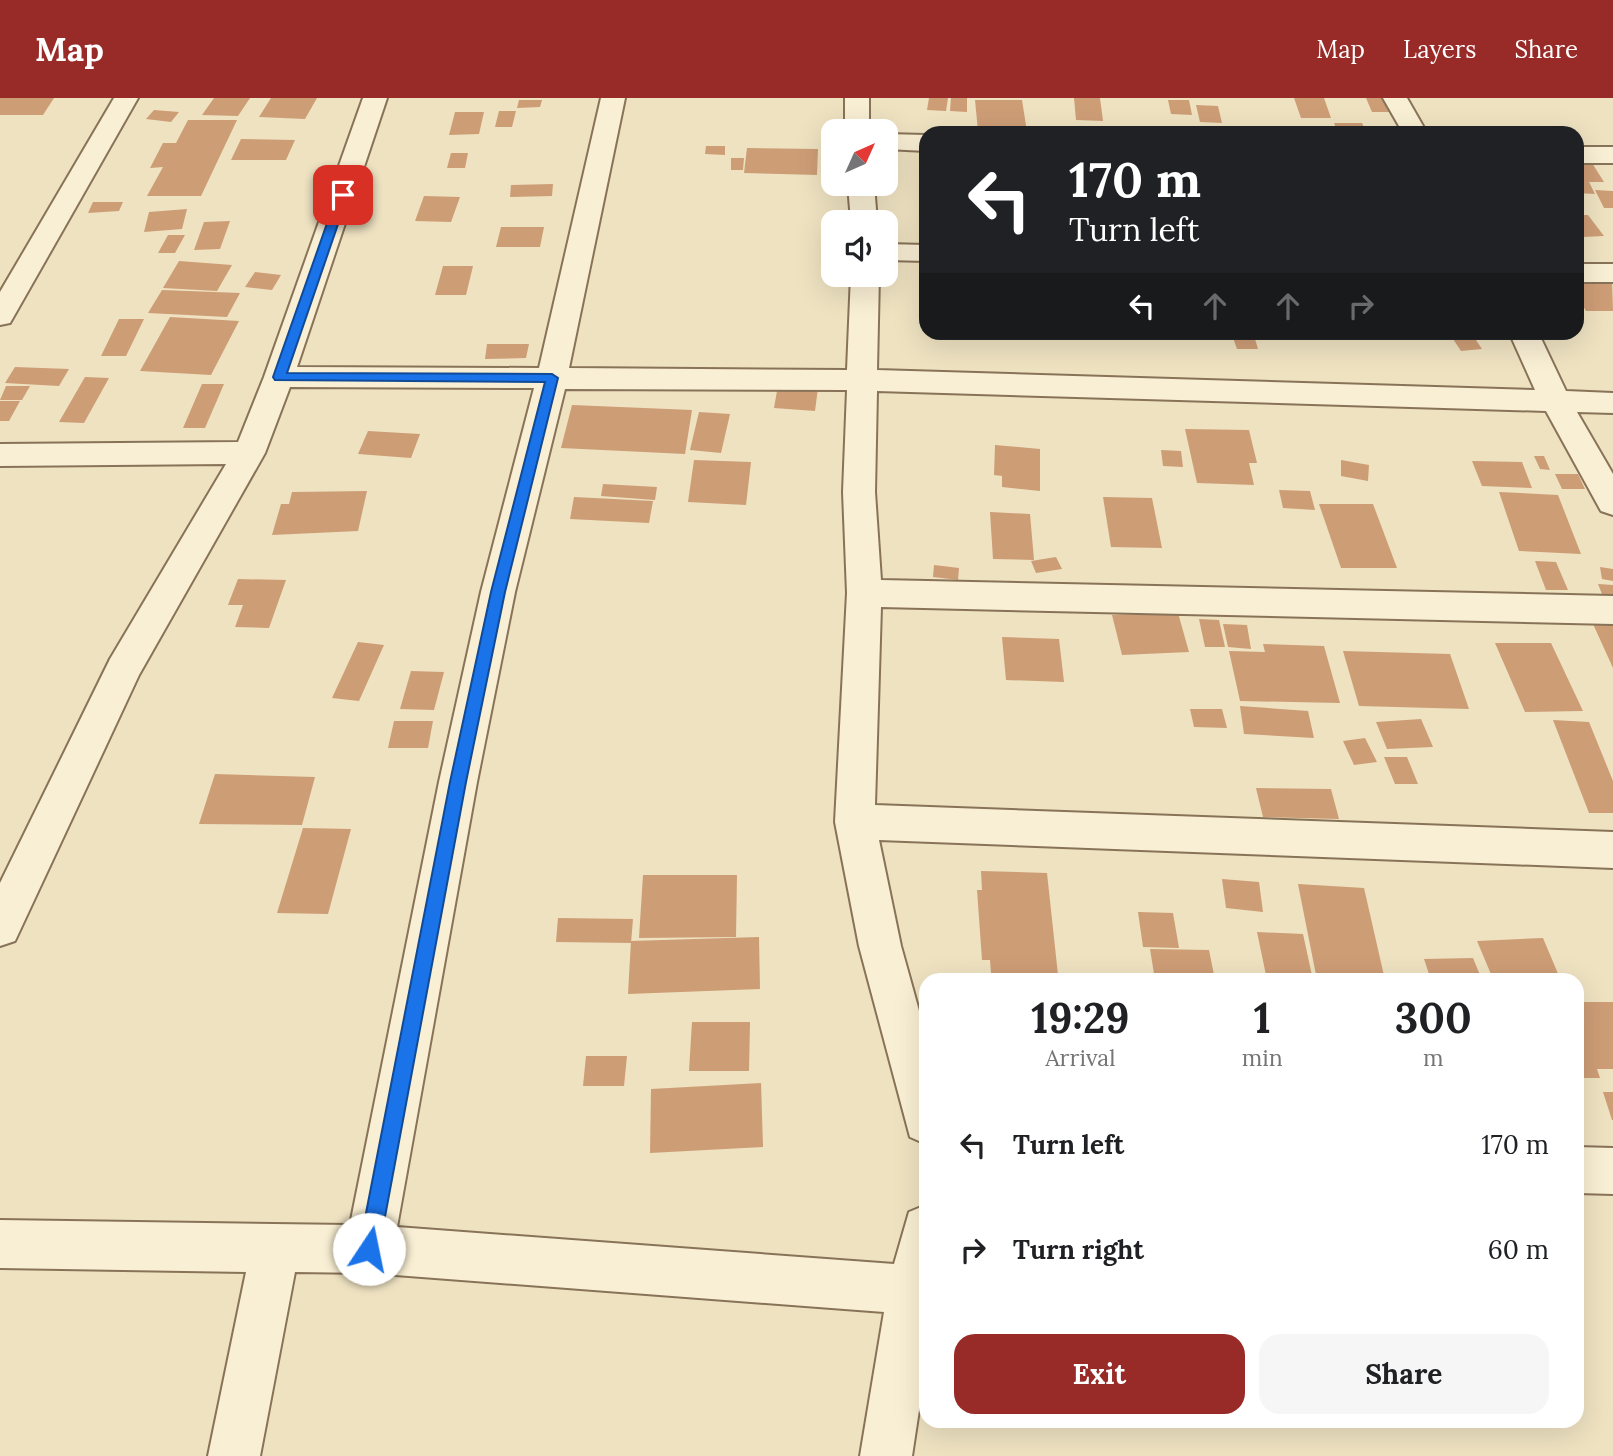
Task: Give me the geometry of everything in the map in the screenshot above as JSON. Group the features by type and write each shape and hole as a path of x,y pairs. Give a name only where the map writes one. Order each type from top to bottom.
{"street":[{"path":"0,316 126,98"},
{"path":"0,927 123,669 249,453 279,377 375,98"},
{"path":"369,1249 458,782 498,592 552,378 613,98"},
{"path":"857,98 857,119"},
{"path":"1395,98 1411,126"},
{"path":"898,142 919,143"},
{"path":"1584,155 1613,155"},
{"path":"898,252 919,253"},
{"path":"1584,273 1613,273"},
{"path":"864,287 859,492 864,593 855,822 880,946 919,1094"},
{"path":"1527,340 1556,402 1613,503"},
{"path":"279,377 860,380 1613,403"},
{"path":"0,455 249,453"},
{"path":"864,593 1613,610"},
{"path":"855,822 1613,850"},
{"path":"1584,1170 1613,1171"},
{"path":"0,1244 369,1249 912,1290"},
{"path":"234,1456 275,1248"},
{"path":"886,1456 919,1260"}],"building":[{"path":"0,98 54,98 43,115 0,115"},
{"path":"214,98 250,98 238,116 202,115"},
{"path":"271,98 317,98 305,119 259,117"},
{"path":"929,98 948,98 946,111 927,110"},
{"path":"951,98 967,98 967,112 950,111"},
{"path":"1074,98 1100,98 1103,121 1076,120"},
{"path":"1294,98 1324,98 1331,118 1301,118"},
{"path":"1366,98 1387,98 1394,112 1372,112"},
{"path":"519,100 542,100 540,107 517,108"},
{"path":"975,100 1022,100 1026,126 978,126"},
{"path":"1168,100 1189,100 1192,115 1171,114"},
{"path":"1196,105 1218,106 1222,123 1200,122"},
{"path":"154,110 179,112 171,122 146,119"},
{"path":"499,111 516,111 512,127 495,127"},
{"path":"455,112 484,112 479,134 449,135"},
{"path":"188,120 237,120 201,196 147,196 163,167 150,168 163,143 176,143"},
{"path":"1334,123 1362,123 1364,126 1335,126"},
{"path":"241,139 295,140 286,160 231,160"},
{"path":"706,146 725,146 725,155 705,154"},
{"path":"747,148 818,149 817,175 744,173"},
{"path":"451,153 468,153 465,168 447,168"},
{"path":"731,158 744,158 743,170 731,170"},
{"path":"1584,162 1592,163 1604,182 1589,182 1595,194 1584,193"},
{"path":"553,184 552,196 510,197 511,185"},
{"path":"1595,190 1613,191 1613,208 1604,208"},
{"path":"424,196 460,197 451,222 415,221"},
{"path":"93,202 123,202 119,211 88,213"},
{"path":"187,209 182,229 144,232 149,212"},
{"path":"1584,215 1588,215 1604,236 1584,237"},
{"path":"230,221 220,249 194,250 204,222"},
{"path":"501,227 544,227 540,247 496,247"},
{"path":"168,235 185,235 175,253 158,253"},
{"path":"179,261 232,265 217,291 163,288"},
{"path":"443,266 473,266 466,295 435,295"},
{"path":"255,272 281,275 272,290 245,287"},
{"path":"1612,281 1613,311 1586,311 1584,282"},
{"path":"162,290 240,293 227,317 148,313"},
{"path":"170,317 239,321 211,375 140,371"},
{"path":"119,319 144,319 126,356 101,356"},
{"path":"1234,340 1255,340 1258,349 1237,349"},
{"path":"1454,340 1476,340 1482,349 1461,351"},
{"path":"487,344 529,344 526,358 485,359"},
{"path":"15,367 69,369 59,386 5,383"},
{"path":"85,377 109,378 84,423 59,422"},
{"path":"202,384 224,384 205,428 183,428"},
{"path":"778,385 818,388 815,411 774,408"},
{"path":"6,386 30,386 22,400 0,400"},
{"path":"0,401 20,401 9,421 0,421"},
{"path":"572,405 692,410 685,454 561,448"},
{"path":"699,412 730,414 721,453 690,450"},
{"path":"1185,429 1249,430 1257,463 1249,463 1254,485 1197,483"},
{"path":"368,431 420,434 411,458 358,454"},
{"path":"995,445 1040,449 1040,491 1002,487 1002,476 994,475"},
{"path":"1161,450 1181,451 1183,467 1163,466"},
{"path":"1534,456 1544,456 1550,470 1540,469"},
{"path":"694,460 751,462 746,505 688,502"},
{"path":"1341,460 1369,465 1368,481 1341,476"},
{"path":"1472,461 1522,462 1532,488 1482,486"},
{"path":"1555,474 1578,474 1585,489 1562,489"},
{"path":"603,484 657,487 655,500 601,496"},
{"path":"1279,490 1310,491 1315,510 1283,508"},
{"path":"367,491 358,531 272,535 281,504 289,504 292,492"},
{"path":"1499,492 1558,495 1581,554 1519,551"},
{"path":"574,497 653,501 649,523 570,519"},
{"path":"1103,497 1152,498 1162,548 1111,547"},
{"path":"1319,504 1373,504 1397,568 1341,568"},
{"path":"990,512 1030,514 1034,560 993,559"},
{"path":"1056,557 1062,569 1036,573 1031,561"},
{"path":"1535,561 1556,562 1568,590 1546,590"},
{"path":"934,565 959,568 958,580 933,577"},
{"path":"1600,567 1613,569 1613,581 1602,579"},
{"path":"238,579 286,580 269,628 235,627 243,605 228,605"},
{"path":"1598,584 1613,585 1613,599 1604,599"},
{"path":"1178,613 1189,652 1122,655 1112,615"},
{"path":"1199,619 1219,620 1225,647 1205,647"},
{"path":"1223,624 1247,625 1251,649 1228,647"},
{"path":"1593,624 1613,624 1613,668"},
{"path":"1002,637 1059,639 1064,682 1006,680"},
{"path":"358,642 384,645 359,701 332,698"},
{"path":"1495,643 1551,643 1583,711 1525,712"},
{"path":"1263,644 1324,646 1340,703 1240,701 1229,651 1265,652"},
{"path":"1343,651 1450,654 1469,709 1359,706"},
{"path":"411,671 444,672 434,710 400,709"},
{"path":"1240,706 1308,711 1314,738 1244,734"},
{"path":"1190,709 1222,709 1227,728 1194,727"},
{"path":"1421,719 1433,747 1387,749 1376,722"},
{"path":"1553,720 1589,722 1613,781 1613,813 1589,813"},
{"path":"394,721 433,721 428,748 388,748"},
{"path":"1365,738 1377,762 1354,765 1343,741"},
{"path":"1384,757 1407,757 1418,784 1395,784"},
{"path":"215,774 315,777 302,825 199,824"},
{"path":"1256,788 1331,789 1339,819 1263,817"},
{"path":"303,828 351,829 328,914 277,913"},
{"path":"981,871 1047,873 1058,973 991,973 990,960 982,960 977,890 982,890"},
{"path":"643,875 737,875 736,937 639,938"},
{"path":"1222,879 1259,882 1263,912 1226,908"},
{"path":"1298,884 1364,888 1383,973 1316,973"},
{"path":"1138,912 1173,913 1179,948 1143,947"},
{"path":"558,918 633,919 631,943 556,942"},
{"path":"1257,932 1303,934 1311,973 1266,973"},
{"path":"759,937 760,989 628,994 631,941"},
{"path":"1543,938 1558,973 1490,973 1477,941"},
{"path":"1150,949 1209,950 1214,973 1154,973"},
{"path":"1473,958 1479,973 1429,973 1424,959"},
{"path":"1584,1002 1613,1002 1613,1069 1597,1069 1600,1078 1584,1078"},
{"path":"692,1022 750,1022 749,1071 689,1071"},
{"path":"586,1056 627,1056 624,1086 583,1086"},
{"path":"761,1083 763,1147 650,1153 651,1089"},
{"path":"1603,1092 1613,1092 1613,1120 1612,1120"}],"route":[{"path":"343,195 279,377 552,378 498,592 458,782 369,1249"}]}
